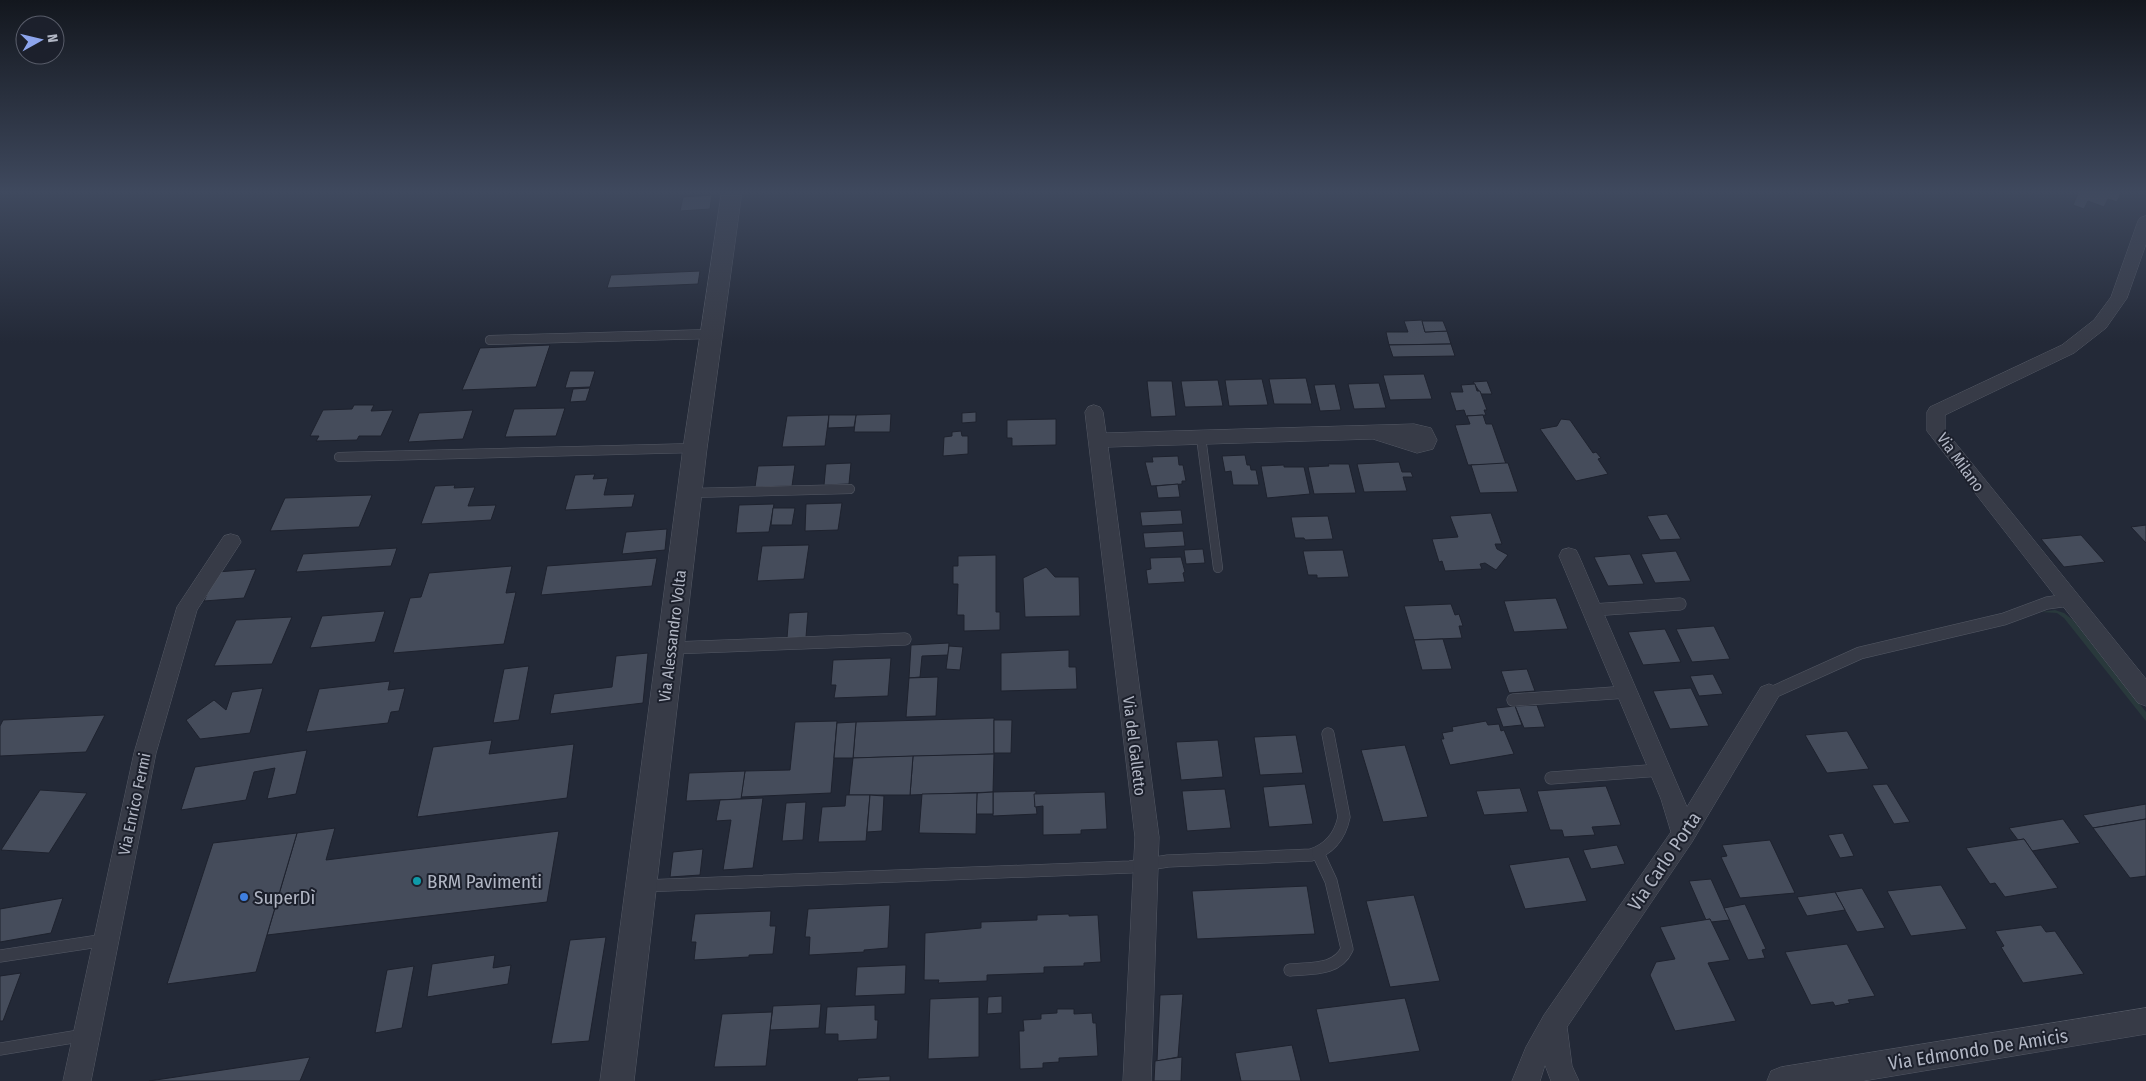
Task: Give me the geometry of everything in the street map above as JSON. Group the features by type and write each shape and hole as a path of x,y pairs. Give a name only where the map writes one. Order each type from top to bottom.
{"street":[{"name":"Via Alessandro Volta","path":"617,1081 695,448 725,241"},
{"name":"Via Milano","path":"2139,241 2118,298 2100,324 2068,349 1936,412 1936,431 2146,696"},
{"name":"Via del Galletto","path":"1094,412 1146,832 1147,864 1137,1081"},
{"path":"1097,440 1376,433"},
{"name":"Via Enrico Fermi","path":"77,1081 145,753 187,607 231,542"},
{"path":"1569,556 1673,799 1684,834"},
{"name":"Via Carlo Porta","path":"1526,1081 1535,1056 1553,1024 1684,834 1769,694"},
{"name":"Via Edmondo De Amicis","path":"1780,1081 2146,1021"},
{"path":"1553,1024 1559,1068 1565,1081"}],"lane":[{"path":"490,340 711,334"},
{"path":"1201,437 1218,568"},
{"path":"339,457 695,448"},
{"path":"690,493 850,489"},
{"path":"1769,694 1860,653 2004,620 2048,603 2069,600"},
{"path":"1592,610 1680,604"},
{"path":"671,648 905,638"},
{"path":"1513,700 1627,692"},
{"path":"641,886 1130,867 1168,861 1297,856 1318,853 1330,846 1338,836 1344,817 1328,734"},
{"path":"1551,778 1660,770"},
{"path":"1290,970 1334,964 1344,957 1347,949 1331,881 1318,853"},
{"path":"0,956 105,940"},
{"path":"0,1049 86,1035"}],"shaded area":[{"path":"2055,610 2064,613 2073,620 2146,712 2146,721 2064,618 2057,613 2041,612"}],"building":[{"path":"700,271 698,284 607,288 611,275"},
{"path":"1422,320 1425,332 1447,331 1451,344 1389,345 1386,332 1408,332 1404,321"},
{"path":"1422,321 1443,321 1447,331 1425,332"},
{"path":"1451,344 1455,356 1393,357 1389,345"},
{"path":"550,345 536,387 462,390 480,348"},
{"path":"570,371 595,371 590,387 565,388"},
{"path":"1424,374 1432,399 1390,400 1383,375"},
{"path":"1306,378 1312,404 1274,404 1269,379"},
{"path":"1262,379 1268,405 1229,406 1225,380"},
{"path":"1218,380 1223,406 1185,407 1181,381"},
{"path":"1147,381 1172,381 1176,416 1151,417"},
{"path":"1487,381 1492,394 1481,394 1473,382"},
{"path":"1379,383 1386,408 1354,409 1348,384"},
{"path":"1335,384 1341,410 1320,411 1314,385"},
{"path":"1475,384 1477,391 1480,391 1487,410 1484,410 1486,415 1466,416 1464,410 1456,411 1450,392 1463,392 1461,385"},
{"path":"590,388 586,401 570,402 573,389"},
{"path":"354,405 374,405 371,411 393,410 381,436 359,436 357,440 316,441 319,436 310,436 323,410 352,409"},
{"path":"565,408 556,436 505,437 514,409"},
{"path":"473,410 463,439 408,442 419,413"},
{"path":"976,412 976,422 962,423 962,413"},
{"path":"891,414 890,432 854,432 856,415"},
{"path":"829,415 825,446 782,447 787,416"},
{"path":"829,415 856,415 854,427 828,428"},
{"path":"1483,415 1486,424 1492,424 1506,464 1468,465 1455,425 1470,424 1467,416"},
{"path":"1056,419 1056,445 1012,446 1012,438 1007,438 1007,420"},
{"path":"1561,419 1570,420 1593,453 1596,452 1601,458 1598,459 1608,474 1576,481 1540,429 1557,426"},
{"path":"961,431 962,436 968,436 968,454 943,456 944,437 952,436 952,432"},
{"path":"1245,455 1247,465 1250,465 1251,470 1256,470 1259,485 1233,485 1231,471 1225,472 1222,456"},
{"path":"1178,456 1179,465 1183,465 1186,481 1182,481 1182,484 1151,486 1145,462 1153,462 1152,457"},
{"path":"1399,462 1402,472 1411,472 1413,477 1403,477 1407,491 1364,492 1357,464"},
{"path":"851,463 849,484 824,485 826,464"},
{"path":"1508,463 1518,492 1480,493 1471,465"},
{"path":"1328,464 1349,464 1356,493 1314,494 1308,467 1329,466"},
{"path":"795,465 792,486 755,487 758,466"},
{"path":"1284,465 1284,467 1304,467 1310,494 1267,498 1261,466"},
{"path":"595,474 593,479 608,478 604,495 635,494 632,507 565,510 575,475"},
{"path":"1178,484 1180,497 1158,498 1156,486"},
{"path":"455,485 454,488 475,487 468,506 496,505 491,520 421,524 435,486"},
{"path":"372,495 359,527 270,531 285,498"},
{"path":"842,503 838,530 805,531 806,504"},
{"path":"774,504 769,532 736,533 739,505"},
{"path":"773,508 795,508 792,525 771,525"},
{"path":"1181,510 1183,524 1142,526 1140,512"},
{"path":"1491,513 1502,544 1495,544 1497,549 1508,555 1496,570 1485,563 1480,564 1482,569 1445,571 1442,561 1439,562 1432,539 1458,537 1450,516"},
{"path":"1667,514 1681,539 1660,540 1647,516"},
{"path":"1328,516 1333,539 1305,540 1304,538 1295,538 1291,517"},
{"path":"2146,525 2146,543 2131,527"},
{"path":"667,529 665,550 622,554 626,532"},
{"path":"1183,531 1185,546 1145,548 1143,533"},
{"path":"2081,535 2105,562 2064,567 2041,539"},
{"path":"809,545 804,579 757,581 762,546"},
{"path":"397,548 391,566 296,572 303,554"},
{"path":"1203,549 1205,563 1186,564 1184,550"},
{"path":"1343,550 1349,577 1317,578 1317,575 1308,575 1303,551"},
{"path":"1676,551 1691,581 1655,583 1641,554"},
{"path":"1630,554 1644,584 1608,586 1594,557"},
{"path":"996,555 996,612 1000,612 1000,630 964,631 964,615 957,615 958,584 953,584 953,566 958,566 958,556"},
{"path":"1181,557 1185,572 1183,573 1185,582 1148,584 1146,570 1151,569 1150,558"},
{"path":"657,558 652,586 541,595 547,566"},
{"path":"512,566 506,593 516,592 504,644 393,653 410,598 421,597 429,573"},
{"path":"1046,567 1055,577 1079,577 1080,616 1025,617 1023,578"},
{"path":"256,569 244,598 204,601 217,572"},
{"path":"1556,598 1568,629 1514,632 1504,601"},
{"path":"1451,604 1455,615 1459,614 1463,626 1459,626 1462,638 1414,640 1404,606"},
{"path":"385,611 375,642 310,648 322,616"},
{"path":"808,612 806,637 787,638 789,613"},
{"path":"292,617 272,664 214,666 236,620"},
{"path":"1714,626 1730,659 1692,662 1676,629"},
{"path":"1665,629 1681,662 1643,665 1628,632"},
{"path":"1443,639 1452,669 1422,670 1414,640"},
{"path":"949,643 948,655 922,656 920,677 909,678 911,645"},
{"path":"949,646 963,647 960,670 946,669"},
{"path":"1069,650 1069,667 1076,667 1077,689 1001,691 1001,653"},
{"path":"648,653 643,703 550,714 554,694 612,687 616,656"},
{"path":"891,658 888,696 834,698 836,685 831,685 833,660"},
{"path":"529,666 519,720 493,723 504,669"},
{"path":"1527,669 1535,691 1509,693 1501,671"},
{"path":"1713,674 1723,694 1699,696 1690,676"},
{"path":"938,677 936,716 906,717 909,678"},
{"path":"390,681 388,690 405,688 399,711 391,712 388,723 306,732 319,689"},
{"path":"263,688 250,733 200,739 186,720 214,700 226,710 232,692"},
{"path":"1691,688 1709,726 1670,729 1653,691"},
{"path":"1537,705 1545,727 1524,728 1515,706"},
{"path":"1515,706 1522,725 1503,727 1496,708"},
{"path":"105,715 86,752 0,756 0,726 3,720"},
{"path":"994,718 994,754 853,758 856,722"},
{"path":"994,720 1012,720 1011,753 994,753"},
{"path":"837,721 831,793 741,797 745,771 790,770 795,722"},
{"path":"1486,721 1488,725 1499,724 1501,731 1504,730 1514,754 1450,765 1441,739 1444,739 1442,733 1453,731 1452,727"},
{"path":"856,722 853,758 834,758 837,723"},
{"path":"1847,731 1869,769 1827,773 1805,735"},
{"path":"1296,735 1303,773 1260,775 1254,737"},
{"path":"492,740 489,754 574,744 567,798 417,817 433,747"},
{"path":"1218,740 1223,777 1181,780 1176,742"},
{"path":"1405,745 1428,817 1383,822 1361,750"},
{"path":"307,750 296,794 267,799 275,768 254,772 246,800 181,810 195,767"},
{"path":"994,754 993,792 910,795 913,756"},
{"path":"913,756 910,795 849,795 853,758"},
{"path":"745,771 741,799 686,801 689,773"},
{"path":"1305,784 1313,824 1269,827 1263,787"},
{"path":"1887,784 1910,822 1894,824 1872,785"},
{"path":"1606,786 1621,825 1592,827 1595,835 1564,837 1562,830 1550,830 1537,791"},
{"path":"1520,788 1528,812 1484,815 1476,791"},
{"path":"1225,789 1231,828 1187,831 1182,791"},
{"path":"40,790 87,793 49,853 1,850"},
{"path":"1036,791 1035,807 1037,814 993,816 993,792"},
{"path":"993,792 993,814 976,814 977,793"},
{"path":"1105,792 1107,829 1081,830 1081,834 1043,835 1043,806 1035,807 1034,794"},
{"path":"977,793 976,834 919,833 922,794"},
{"path":"846,795 870,795 866,841 818,842 822,807 845,806"},
{"path":"870,795 884,796 882,831 867,832"},
{"path":"763,798 753,868 723,870 731,820 716,821 720,800"},
{"path":"806,802 803,840 782,841 786,803"},
{"path":"2146,804 2146,819 2093,828 2083,815"},
{"path":"2063,819 2080,843 2032,851 2024,839 2018,840 2009,828"},
{"path":"2146,819 2146,876 2130,878 2093,828"},
{"name":"BRM Pavimenti","path":"335,828 326,860 559,831 547,902 267,935 297,833"},
{"path":"297,833 256,972 167,984 213,843"},
{"path":"1843,833 1854,856 1840,858 1828,835"},
{"path":"2024,839 2058,888 2005,897 1995,883 1990,884 1966,848"},
{"path":"1770,840 1795,893 1740,898 1721,857 1727,856 1722,845"},
{"path":"1617,845 1625,864 1591,869 1583,850"},
{"path":"703,849 700,875 670,877 673,852"},
{"path":"1569,857 1587,901 1525,909 1509,865"},
{"path":"1711,879 1730,920 1711,922 1710,919 1706,920 1689,881"},
{"path":"1941,885 1967,929 1911,936 1887,891"},
{"path":"1307,886 1315,934 1197,939 1192,891"},
{"path":"1862,888 1885,928 1857,932 1835,892"},
{"path":"1835,892 1845,910 1807,916 1797,897"},
{"path":"1414,895 1440,981 1390,987 1366,901"},
{"path":"63,898 51,933 0,942 0,909"},
{"path":"1745,904 1766,949 1762,950 1765,958 1748,960 1724,908"},
{"path":"890,905 888,948 864,950 864,952 809,955 810,937 805,937 808,909"},
{"path":"771,911 770,926 776,926 773,954 694,960 696,942 691,942 695,914"},
{"path":"1069,914 1069,916 1098,915 1101,962 1084,963 1084,966 1044,967 1044,973 987,975 987,981 938,983 939,980 924,980 925,933 981,928 981,922 1037,920 1037,915"},
{"path":"1710,919 1730,960 1708,963 1736,1021 1675,1031 1650,975 1656,962 1675,959 1660,927"},
{"path":"2041,925 2046,932 2055,931 2084,974 2023,983 2001,947 2004,946 1995,931"},
{"path":"606,937 589,1041 551,1044 570,940"},
{"path":"1847,944 1875,996 1848,1000 1850,1003 1835,1006 1833,1002 1811,1005 1785,952"},
{"path":"495,955 493,968 511,965 508,984 427,997 432,964"},
{"path":"906,965 905,994 855,996 857,967"},
{"path":"414,966 402,1028 375,1033 387,970"},
{"path":"21,973 3,1021 0,1021 0,976"},
{"path":"1183,994 1178,1057 1157,1061 1160,995"},
{"path":"1002,996 1002,1013 987,1014 988,997"},
{"path":"979,997 979,1057 928,1059 930,999"},
{"path":"1405,998 1420,1051 1329,1063 1316,1009"},
{"path":"821,1004 819,1028 770,1030 773,1006"},
{"path":"875,1005 875,1020 878,1020 877,1039 838,1041 838,1034 825,1034 827,1007"},
{"path":"1057,1009 1074,1009 1074,1014 1092,1013 1093,1023 1096,1023 1098,1056 1059,1058 1059,1062 1043,1063 1043,1068 1020,1069 1019,1031 1024,1031 1023,1020 1041,1019 1041,1014 1057,1013"},
{"path":"772,1012 766,1066 714,1067 722,1014"},
{"path":"1292,1045 1301,1081 1241,1081 1235,1053"},
{"path":"310,1057 300,1081 149,1081"},
{"path":"1182,1057 1181,1081 1154,1081 1155,1061"},
{"path":"890,1076 890,1081 857,1081 858,1078"}],"place":[{"name":"BRM Pavimenti","path":"417,881"},
{"name":"SuperDì","path":"244,897"}]}
